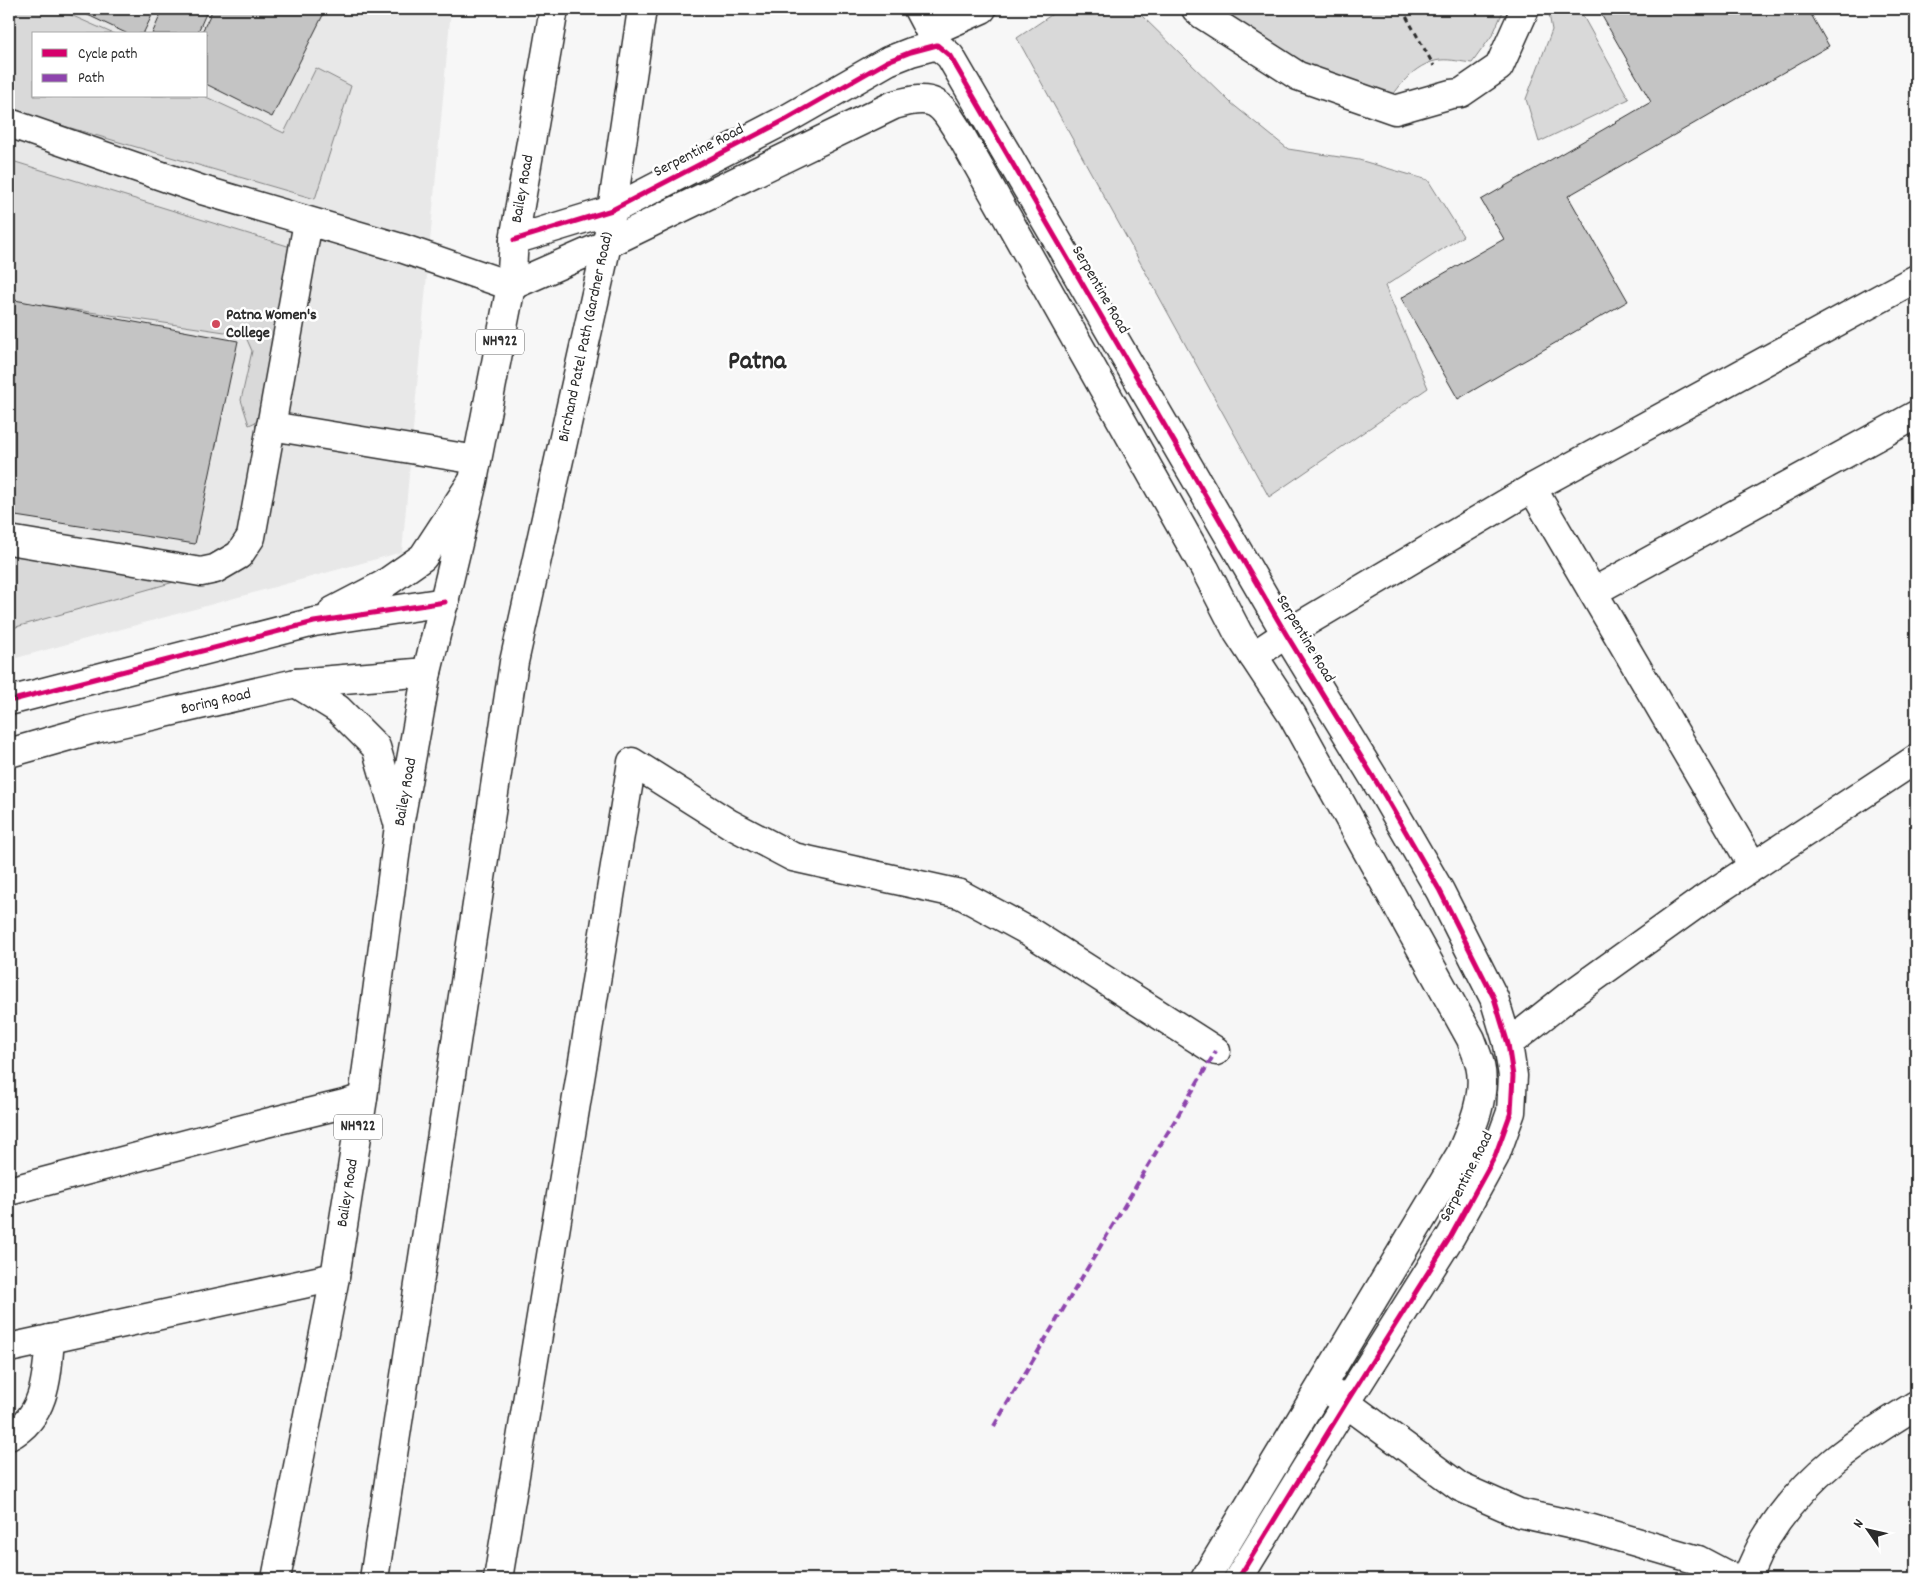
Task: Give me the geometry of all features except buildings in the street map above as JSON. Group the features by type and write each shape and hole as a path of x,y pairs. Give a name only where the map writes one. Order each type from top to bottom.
{"main road":[{"name":"Bailey Road","path":"276,1579 335,1277 363,1098 399,826 427,672 475,471 511,286 514,240 554,9"},
{"name":"Birchand Patel Path (Gardner Road)","path":"374,1579 514,662 607,244 642,9"},
{"path":"928,29 982,9"},
{"path":"1196,9 1298,76 1395,110 1451,94 1461,93 1499,67 1525,9"},
{"name":"Serpentine Road","path":"514,240 612,210 785,120 888,61 911,52 928,29 950,56 1286,634 1385,796 1440,891 1494,998 1508,1044 1513,1076 1511,1112 1496,1156 1451,1236 1238,1579"},
{"path":"9,122 202,190 404,250 511,286 607,244 894,106 913,100 934,101 946,112 1205,569 1238,633 1292,716 1471,1039 1480,1066 1482,1089 1473,1125 1460,1155 1205,1579"},
{"path":"9,540 201,572 215,569 239,554 251,537 308,222"},
{"path":"1253,656 1286,634 1532,488 1916,279"},
{"path":"1593,592 1916,415"},
{"path":"271,426 475,471 423,557 382,585 314,622"},
{"path":"1532,488 1753,866"},
{"path":"9,701 314,622 444,602"},
{"name":"Boring Road","path":"9,753 90,730 296,683 427,672"},
{"path":"296,683 338,709 376,747 399,826"},
{"path":"1508,1044 1570,995 1753,866 1916,759"},
{"path":"498,1579 632,762 730,824 793,857 960,894 1030,932 1216,1051"},
{"path":"1482,1089 1512,1093"},
{"path":"9,1191 363,1098"},
{"path":"9,1348 335,1277"},
{"path":"9,1436 28,1422 38,1406 47,1381 50,1339"},
{"path":"1321,1385 1460,1487 1519,1513 1592,1529 1698,1560 1734,1579"},
{"path":"1746,1579 1766,1537 1782,1513 1805,1486 1854,1444 1916,1405"}],"path":[{"path":"1402,9 1451,94"}],"shaded area":[{"name":"Patna Women's College","path":"9,9 451,9 402,552 9,660"},
{"path":"9,9 57,9 109,32 32,32 32,98 208,98 284,133 316,68 351,86 315,199 9,110"},
{"path":"1060,9 1126,9 1140,14 1231,103 1288,149 1359,160 1428,180 1463,236 1385,286 1428,388 1269,497 1017,38"},
{"path":"1204,9 1504,9 1493,34 1472,63 1440,60 1425,65 1412,73 1391,98 1344,86"},
{"path":"1548,9 1579,9 1629,99 1539,142 1526,99 1552,30"},
{"path":"9,160 307,252 267,417 249,425 241,400 252,351 245,335 9,300"},
{"path":"9,554 195,576 9,629"}],"marked path":[{"path":"994,1426 1216,1051"}],"cycle path":[{"path":"514,240 612,210 785,120 888,61 937,45 950,56 1286,634 1385,796 1440,891 1494,998 1508,1044 1513,1076 1511,1112 1495,1156 1451,1236 1238,1579"},
{"path":"9,701 314,622 445,602"}],"place":[{"name":"Patna Women's College","path":"216,324"}],"district":[{"name":"Patna","path":"757,362"}]}
